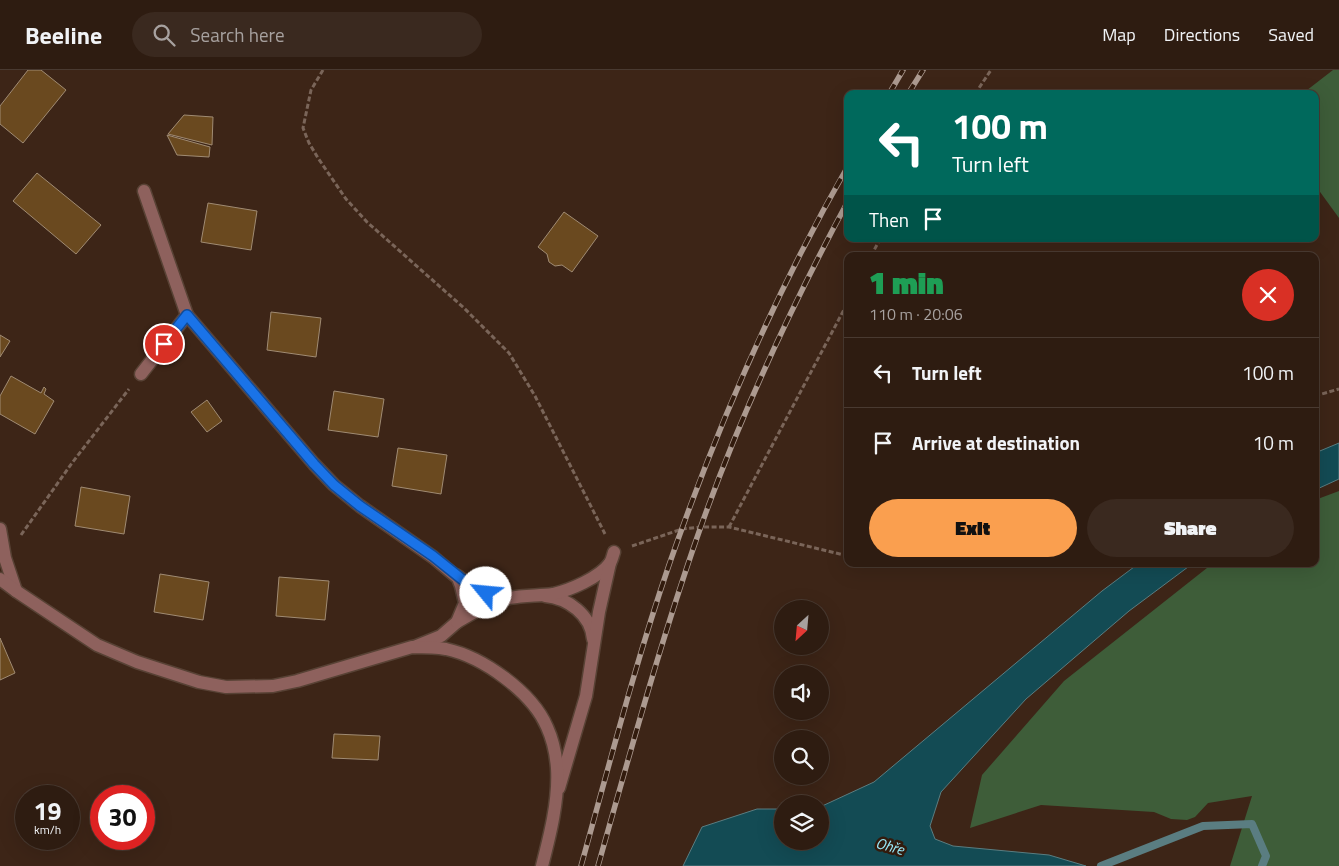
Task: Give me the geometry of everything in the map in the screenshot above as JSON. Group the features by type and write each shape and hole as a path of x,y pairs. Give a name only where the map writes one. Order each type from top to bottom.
{"street":[{"path":"144,191 187,315 314,464 334,485 360,506 468,584 486,593 511,598"},
{"path":"141,374 187,315"},
{"path":"0,528 5,558 16,591"},
{"path":"0,579 97,645 137,662 199,682 226,687 273,686 297,681 412,648 441,636 457,622 485,606 511,598 553,594 576,586 593,577 612,557"},
{"path":"542,866 556,797 586,696 599,612 612,557"},
{"path":"450,571 458,578 464,595 465,603 457,622"},
{"path":"535,595 555,598 568,603 577,610 590,626 594,650"},
{"path":"412,648 432,647 472,657 504,678 535,707 547,726 557,767 556,797"}],"path":[{"path":"323,70 311,90 305,114 303,128 308,143 346,199 367,222 464,308 509,353 534,396 612,557 682,529 701,527 729,528 844,555"},
{"path":"978,90 991,70"},
{"path":"729,528 844,310"},
{"path":"5,558 72,463 141,374"},
{"path":"1319,395 1339,389"}],"green space":[{"path":"1333,70 1339,70 1339,218 1319,190 1319,90 1307,90"},
{"path":"1339,491 1339,866 1230,866 1252,796 1208,803 1195,817 1187,820 1171,819 1154,812 1041,805 970,828 982,775 1064,681 1208,567 1319,567 1319,498"}],"water":[{"path":"1339,443 1339,479 1319,488 1319,451"},
{"name":"Ohře","path":"1134,567 1188,567 1129,611 1026,699 941,792 930,826 935,839 953,846 1049,855 1086,866 683,866 702,827 757,809 774,809 774,850 829,850 829,803 874,782 1102,591"}],"building":[{"path":"28,70 41,70 66,90 23,143 0,124 0,106"},
{"path":"184,115 213,117 212,145 168,134"},
{"path":"167,135 210,147 209,157 177,155"},
{"path":"37,173 101,225 76,254 13,201"},
{"path":"208,203 257,211 251,250 201,242"},
{"path":"564,212 598,236 572,272 562,265 555,266 549,262 547,254 538,247"},
{"path":"271,312 321,318 316,357 267,350"},
{"path":"0,335 10,341 0,357"},
{"path":"11,376 41,393 44,387 46,389 44,394 54,401 35,434 0,414 0,396"},
{"path":"334,391 384,399 378,437 328,430"},
{"path":"207,400 222,421 207,432 191,412"},
{"path":"398,448 447,455 441,494 392,486"},
{"path":"81,487 130,496 124,534 75,526"},
{"path":"160,574 209,582 203,620 154,612"},
{"path":"279,577 329,581 325,620 276,616"},
{"path":"0,638 15,673 0,680"},
{"path":"334,734 380,736 378,760 332,758"}],"waterway":[{"path":"1101,866 1203,826 1252,824 1266,856 1262,866"}],"railway":[{"path":"891,90 903,70"},
{"path":"910,90 923,70"},
{"path":"581,866 645,640 687,513 749,361 796,263 844,173"},
{"path":"598,866 659,655 700,529 749,404 806,281 844,209"}],"route":[{"path":"164,344 187,315 334,485 360,506 433,556 468,584 486,593"}]}
